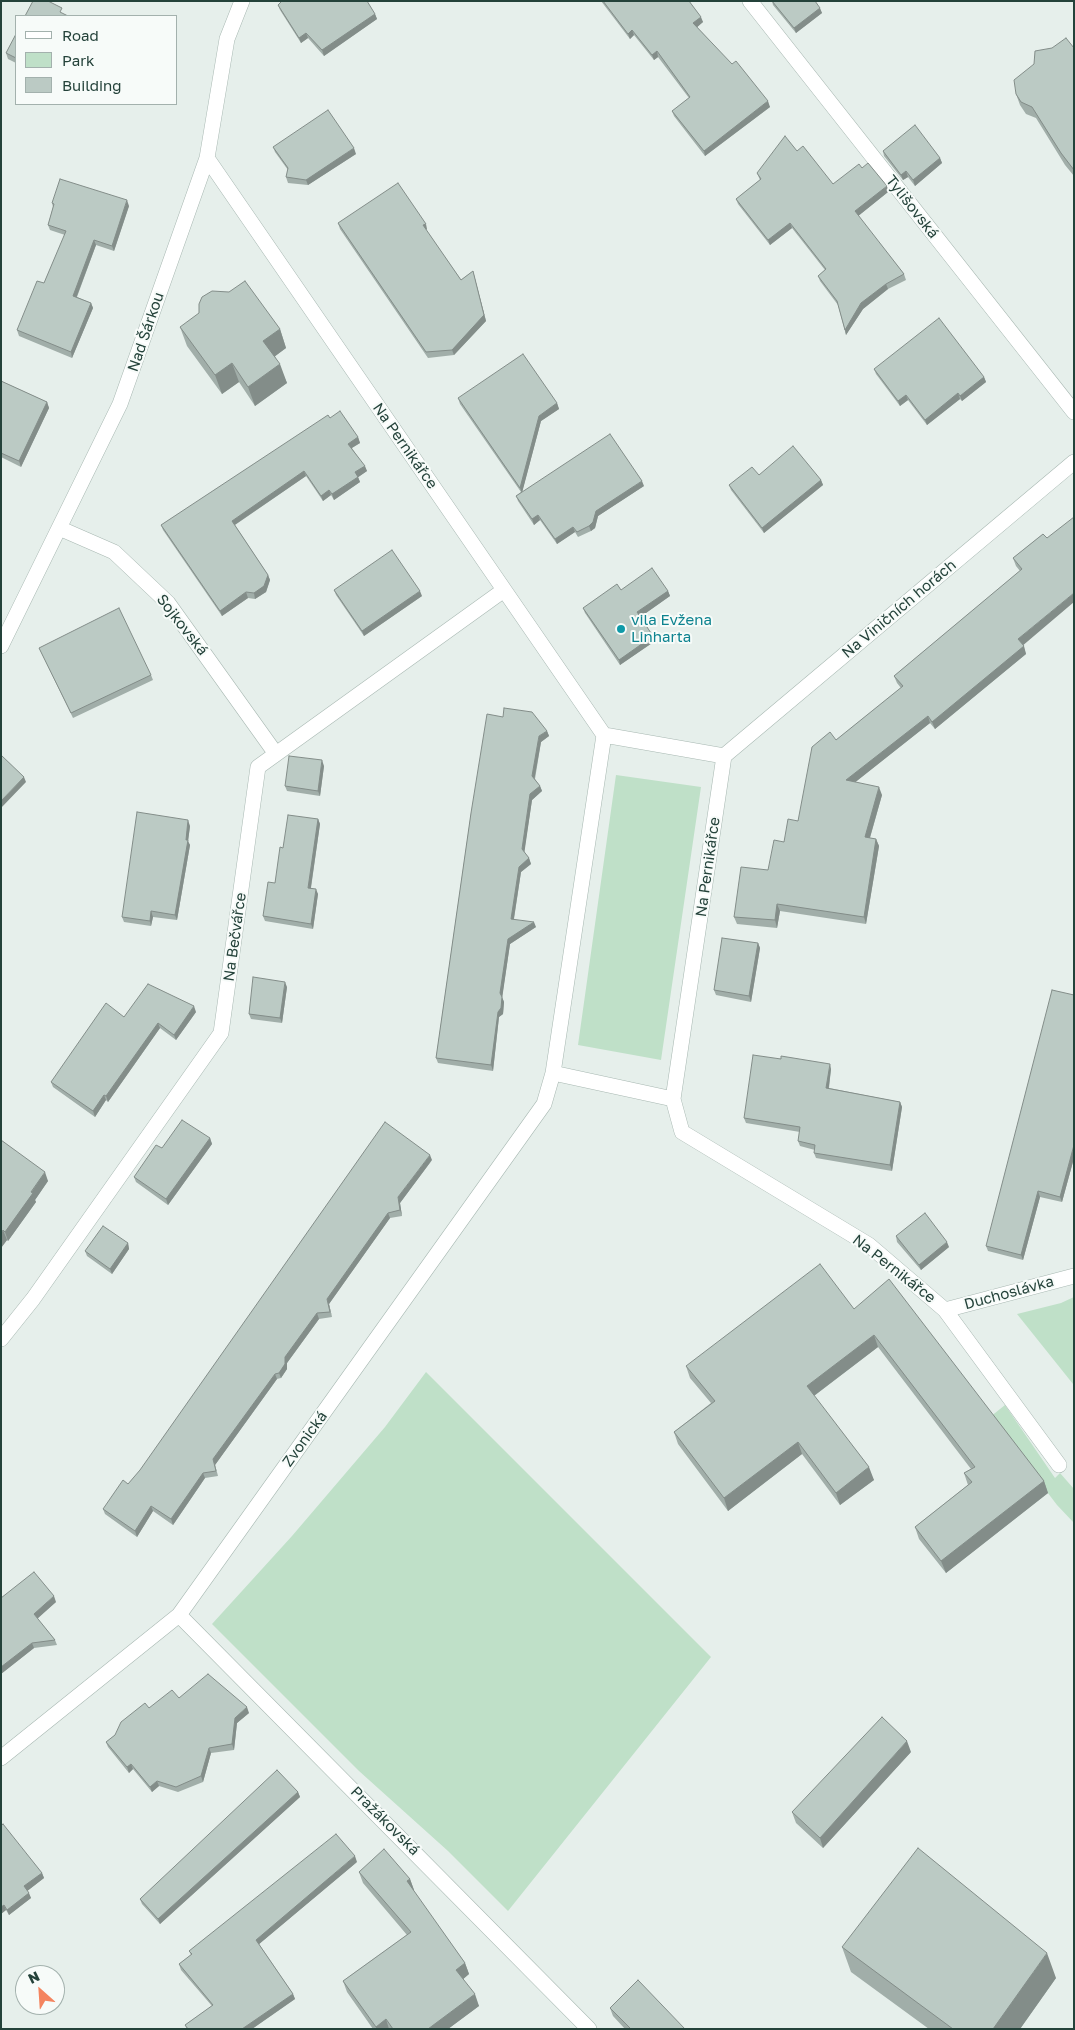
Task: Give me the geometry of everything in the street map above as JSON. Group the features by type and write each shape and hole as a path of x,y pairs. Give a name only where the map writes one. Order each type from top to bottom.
{"street":[{"name":"Nad Šárkou","path":"1,646 120,404 207,158 227,39 242,1"},
{"name":"Tylišovská","path":"750,1 1074,412"},
{"name":"Na Pernikářce","path":"207,158 604,735"},
{"name":"Na Viničních horách","path":"724,756 1074,462"},
{"name":"Sojkovská","path":"60,528 114,552 168,603 276,754"},
{"name":"Na Bečvářce","path":"1,1339 221,1034 258,767 504,590"},
{"path":"673,1099 553,1073 604,735 724,756"},
{"name":"Na Pernikářce","path":"724,756 673,1099 682,1132 869,1245 945,1310 1059,1465"},
{"name":"Zvonická","path":"1,1758 179,1615 544,1104 553,1073"},
{"name":"Duchoslávka","path":"945,1310 1074,1276"},
{"name":"Pražákovská","path":"179,1615 584,2027"}],"green space":[{"path":"616,775 701,787 661,1060 578,1045"},
{"path":"1074,1297 1073,1384 1017,1314 1061,1303"},
{"path":"426,1372 711,1657 508,1911 448,1851 359,1771 212,1624 292,1536 385,1427"},
{"path":"1005,1405 1055,1478 1060,1473 1074,1489 1074,1523 1057,1505 990,1417"}],"building":[{"path":"33,1 48,1 62,8 60,12 66,15 26,15"},
{"path":"282,1 367,1 375,14 322,50 306,33 299,38 278,5"},
{"path":"603,1 689,1 701,17 693,23 732,64 736,61 768,101 704,151 672,111 690,97 657,51 652,55 632,30 628,34"},
{"path":"772,1 815,1 820,8 794,28"},
{"path":"15,36 15,58 6,53"},
{"path":"1066,38 1074,48 1074,170 1032,107 1021,102 1016,94 1014,80 1034,64 1035,51 1052,48"},
{"path":"328,110 354,148 306,180 286,177 288,168 273,147"},
{"path":"915,125 940,158 913,180 906,171 901,175 883,151"},
{"path":"785,136 797,151 803,146 833,184 859,164 862,168 868,163 887,186 855,211 904,274 886,284 861,303 845,330 837,301 818,276 826,269 790,223 768,240 736,199 761,179 757,173"},
{"path":"60,179 127,200 112,246 94,240 73,296 91,303 71,352 17,330 37,281 44,283 66,231 48,225 54,204 52,203"},
{"path":"398,183 426,224 423,225 461,280 473,271 484,315 452,350 426,352 338,223"},
{"path":"245,281 280,329 263,341 280,364 248,387 232,363 215,375 180,327 199,313 199,304 202,297 212,291 229,292"},
{"path":"939,318 984,377 960,396 958,393 925,420 906,395 898,401 874,369"},
{"path":"523,354 557,403 539,416 520,488 458,398"},
{"path":"1,381 47,402 19,461 1,453"},
{"path":"340,411 358,437 348,444 365,466 355,472 358,477 332,494 329,490 321,496 304,471 232,521 268,575 264,586 254,593 246,592 220,611 161,525 328,415 330,418"},
{"path":"610,434 642,481 596,511 593,522 589,526 577,532 573,527 555,539 538,515 532,519 516,496"},
{"path":"793,446 821,480 762,528 729,485 752,467 759,475"},
{"path":"1074,517 1074,593 1018,639 1024,646 932,722 928,716 846,780 879,787 865,837 876,839 864,917 777,904 775,920 734,917 741,867 768,870 774,840 784,842 788,819 798,821 812,747 830,732 836,740 903,686 894,676 1022,569 1013,558 1043,534 1047,538"},
{"path":"392,550 420,591 362,631 334,590"},
{"name":"vila Evžena Linharta","path":"652,568 668,591 637,612 653,636 619,660 583,608 617,584 621,590"},
{"path":"119,608 151,675 71,713 39,648"},
{"path":"504,708 532,712 547,731 539,736 532,776 540,786 530,794 522,849 529,858 519,867 511,919 534,922 508,939 500,993 502,997 501,1008 498,1012 491,1065 436,1058 487,714 503,717"},
{"path":"1,755 24,777 1,801"},
{"path":"289,756 322,760 318,791 285,786"},
{"path":"137,812 188,820 186,840 188,840 175,915 151,911 150,921 122,917"},
{"path":"288,815 318,819 308,888 316,889 311,924 263,916 268,882 275,883 280,847 283,848"},
{"path":"722,938 758,943 749,996 714,990"},
{"path":"253,977 285,982 280,1018 249,1014"},
{"path":"148,984 194,1006 174,1035 158,1023 106,1096 104,1095 93,1111 51,1082 106,1003 124,1017"},
{"path":"1052,990 1074,995 1074,1145 1060,1197 1038,1191 1021,1255 986,1246"},
{"path":"753,1055 781,1059 781,1056 830,1064 826,1088 900,1102 890,1165 814,1153 815,1145 798,1141 800,1127 744,1118"},
{"path":"182,1120 210,1138 166,1199 134,1177 156,1145 162,1148"},
{"path":"385,1122 430,1155 398,1197 400,1210 388,1213 327,1299 330,1312 317,1313 285,1357 285,1364 279,1373 275,1374 213,1459 216,1471 203,1473 171,1519 151,1506 135,1531 103,1509 123,1480 128,1484 140,1470"},
{"path":"1,1140 45,1172 31,1192 33,1193 5,1232 3,1230 1,1234"},
{"path":"925,1213 947,1242 919,1265 896,1236"},
{"path":"103,1226 128,1243 110,1269 85,1251"},
{"path":"820,1264 854,1309 889,1279 1044,1481 941,1561 915,1527 972,1482 964,1473 975,1467 874,1335 807,1386 869,1467 836,1493 798,1442 724,1498 674,1432 715,1401 686,1366"},
{"path":"34,1572 54,1596 34,1614 55,1640 32,1643 1,1667 1,1598"},
{"path":"208,1674 247,1707 235,1718 232,1744 209,1748 201,1776 176,1787 157,1781 150,1787 131,1764 127,1767 106,1742 115,1735 121,1722 145,1703 149,1708 172,1690 179,1698"},
{"path":"882,1717 907,1741 820,1838 792,1812"},
{"path":"277,1770 298,1792 158,1919 140,1899"},
{"path":"3,1824 42,1873 24,1886 29,1893 7,1910 4,1905 1,1907 1,1826"},
{"path":"336,1834 355,1856 256,1940 293,1994 242,2029 188,2029 185,2025 213,2005 179,1964 192,1954 189,1951"},
{"path":"918,1848 1047,1953 993,2029 953,2029 842,1947"},
{"path":"384,1849 410,1879 407,1881 465,1963 456,1970 475,1994 428,2029 393,2029 386,2019 376,2027 343,1981 411,1932 359,1872"},
{"path":"638,1980 685,2029 631,2029 610,2008"}],"place":[{"name":"vila Evžena Linharta","path":"621,629"}]}
